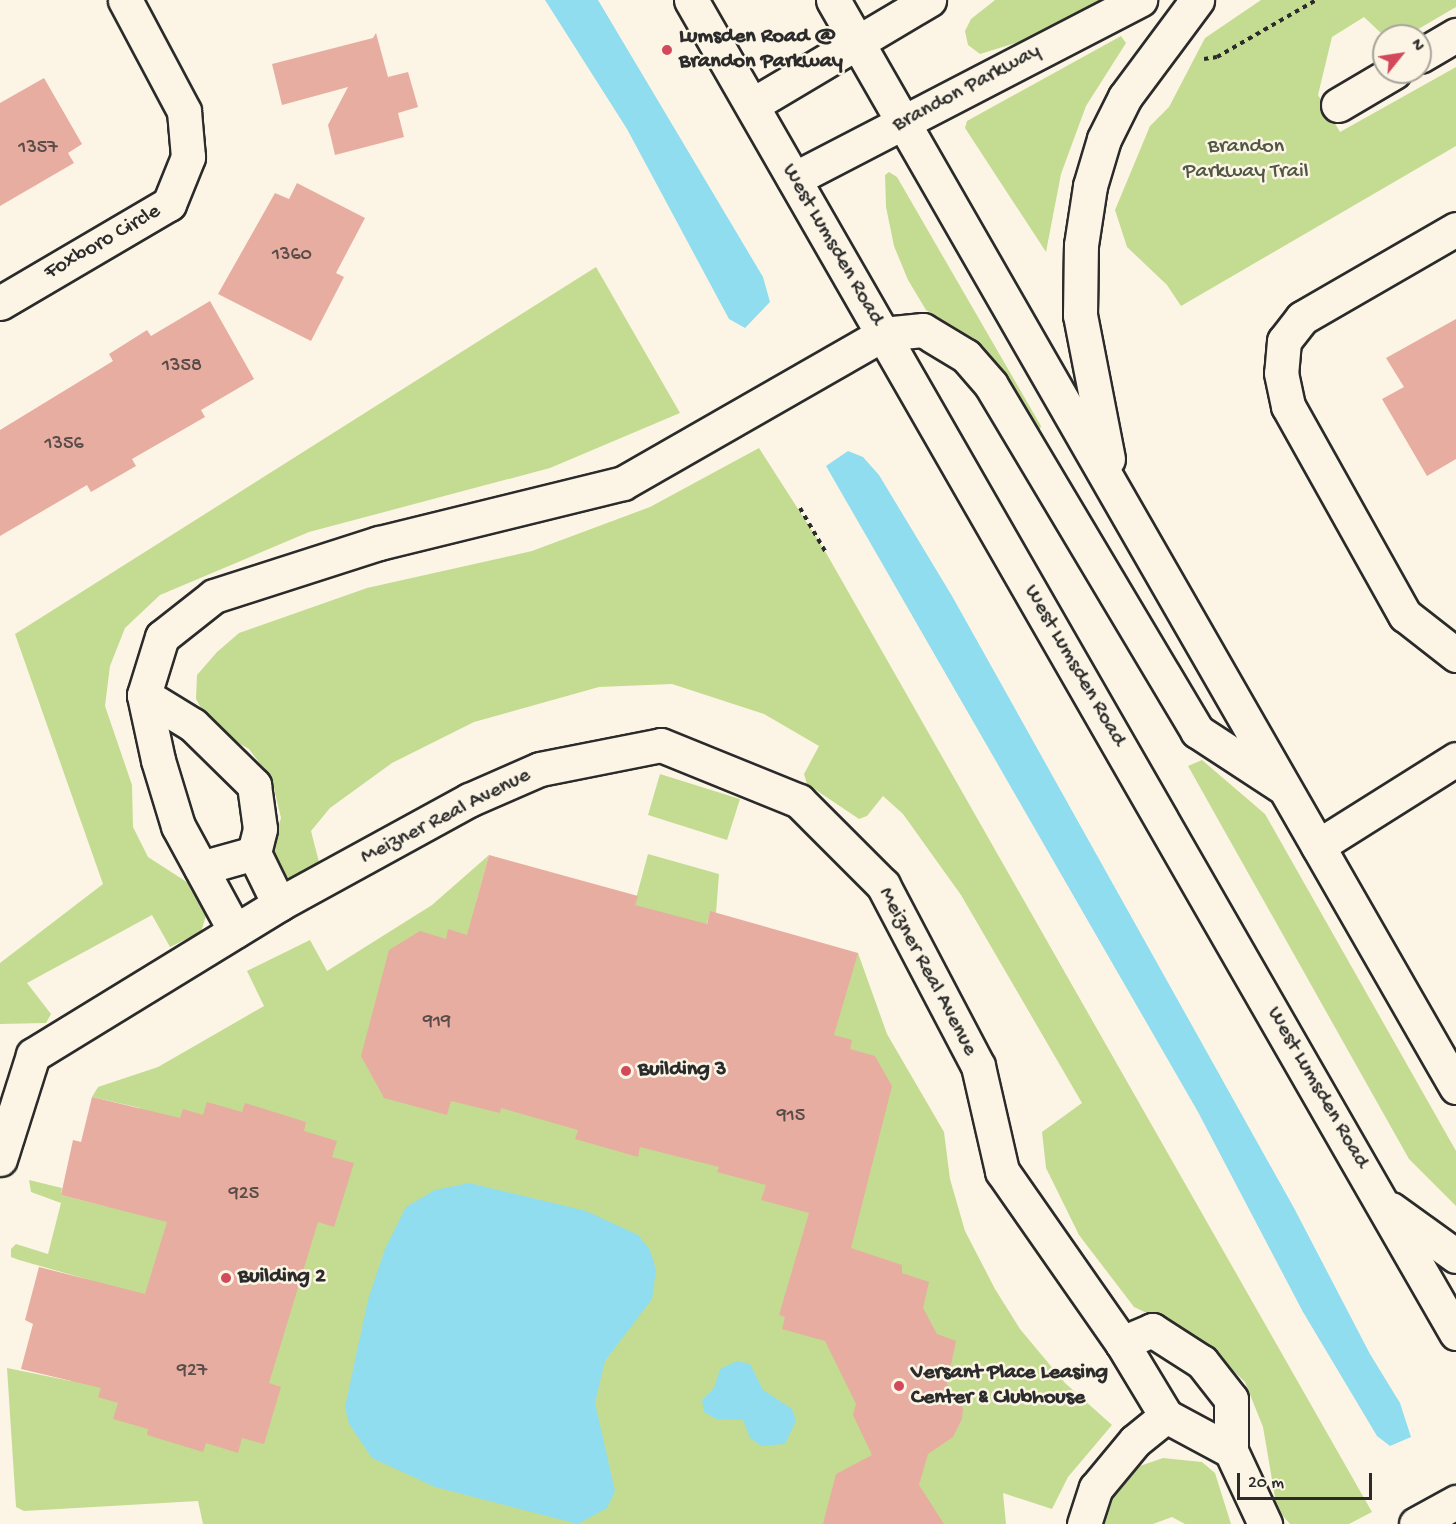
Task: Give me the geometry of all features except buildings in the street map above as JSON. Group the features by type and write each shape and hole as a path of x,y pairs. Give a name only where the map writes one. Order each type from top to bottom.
{"main road":[{"name":"Foxboro Circle","path":"0,303 169,204 188,157 184,111 125,0"},
{"name":"West Lumsden Road","path":"691,0 1383,1203 1456,1334"},
{"path":"833,0 1456,1087"},
{"path":"752,105 929,0"},
{"name":"Brandon Parkway","path":"794,179 1140,0"},
{"path":"1115,490 1080,315 1081,245 1104,139 1146,63 1197,0"},
{"path":"1432,49 1456,35"},
{"path":"1338,105 1374,84"},
{"path":"1456,230 1302,318 1284,341 1281,373 1288,406 1405,615 1456,655"},
{"path":"236,931 178,826 144,695 162,637 214,596 379,543 623,483 883,334 923,330 966,356 992,385 1197,731 1285,789"},
{"path":"144,695 193,725 254,785 260,828 254,853 279,904"},
{"name":"Meizner Real Avenue","path":"0,1159 33,1055 279,904 469,800 540,769 661,745 799,801 883,885 978,1066 1002,1171 1122,1343 1166,1416"},
{"path":"1318,846 1456,759"},
{"path":"201,868 254,853"},
{"path":"1383,1203 1456,1256"},
{"path":"1122,1343 1152,1330 1202,1362 1231,1399 1231,1451 1265,1524"},
{"path":"1084,1524 1096,1488 1135,1440 1166,1416 1231,1451"},
{"path":"1416,1524 1456,1502"}],"path":[{"path":"1146,63 1217,57 1316,0"},
{"path":"800,508 825,551"}],"green space":[{"path":"995,0 1102,0 1044,34 980,54 968,45 965,31 971,19"},
{"name":"Brandon Parkway Trail","path":"1261,0 1456,0 1456,7 1427,24 1372,25 1364,17 1332,37 1318,95 1340,132 1426,84 1432,84 1432,80 1456,67 1456,146 1181,306 1167,285 1127,247 1115,210 1150,126 1169,107 1205,38"},
{"path":"1121,36 1126,43 1086,106 1061,174 1046,252 965,128 967,121"},
{"path":"889,172 897,177 1041,426 1039,432 996,363 975,339 926,310 908,280 894,246 886,207 885,175"},
{"path":"596,267 680,413 550,468 309,532 160,595 125,628 110,666 105,706 132,785 133,827 148,857 196,888 208,909 201,932 170,947 152,915 27,983 51,1014 46,1023 0,1024 0,963 103,884 15,634"},
{"path":"759,448 825,551 1372,1512 1349,1524 1290,1524 1277,1509 1263,1427 1245,1382 1198,1337 1134,1307 1079,1235 1046,1168 1042,1132 1082,1103 961,895 903,814 883,796 867,816 859,819 807,784 804,774 819,746 764,714 672,684 599,687 474,722 392,763 330,808 311,831 319,862 312,873 292,879 277,873 271,851 281,818 272,780 249,749 212,728 196,699 197,675 217,652 239,633 367,588 532,551 650,507"},
{"path":"1202,760 1265,814 1456,1151 1456,1206 1409,1159 1188,766"},
{"path":"660,774 740,799 727,840 648,815"},
{"path":"648,854 719,874 716,913 710,912 697,958 858,953 887,1034 944,1132 950,1179 965,1231 995,1289 1020,1329 1065,1383 1112,1425 1068,1477 1052,1509 1003,1493 1006,1524 203,1524 198,1501 24,1511 16,1507 7,1368 71,1381 86,1279 11,1257 11,1249 16,1244 48,1254 61,1203 31,1192 29,1180 62,1188 61,1195 109,1207 140,1108 92,1097 98,1087 158,1067 264,1006 247,971 310,940 327,971 432,905 489,855 476,903 624,943"},
{"path":"1163,1458 1202,1462 1215,1473 1231,1524 1185,1524 1172,1517 1153,1524 1100,1524 1107,1501 1122,1482 1140,1466"}],"water":[{"path":"545,0 598,0 763,277 770,302 745,328 729,319 627,129"},
{"path":"848,451 863,457 879,475 952,596 1294,1208 1370,1354 1400,1403 1411,1437 1390,1446 1377,1436 1303,1312 1198,1112 826,466"},
{"path":"469,1183 586,1211 638,1235 650,1250 656,1270 652,1299 605,1361 595,1403 615,1491 607,1508 578,1524 435,1487 372,1458 349,1424 345,1407 368,1300 385,1249 406,1207 435,1190"},
{"path":"737,1361 750,1364 763,1390 792,1409 796,1421 785,1444 761,1446 750,1438 743,1420 716,1419 704,1412 702,1400 714,1388 720,1369"}],"place":[{"name":"Lumsden Road @ Brandon Parkway","path":"667,50"},
{"name":"Building 3","path":"626,1071"},
{"name":"Building 2","path":"226,1278"},
{"name":"Versant Place Leasing Center & Clubhouse","path":"899,1386"}]}
